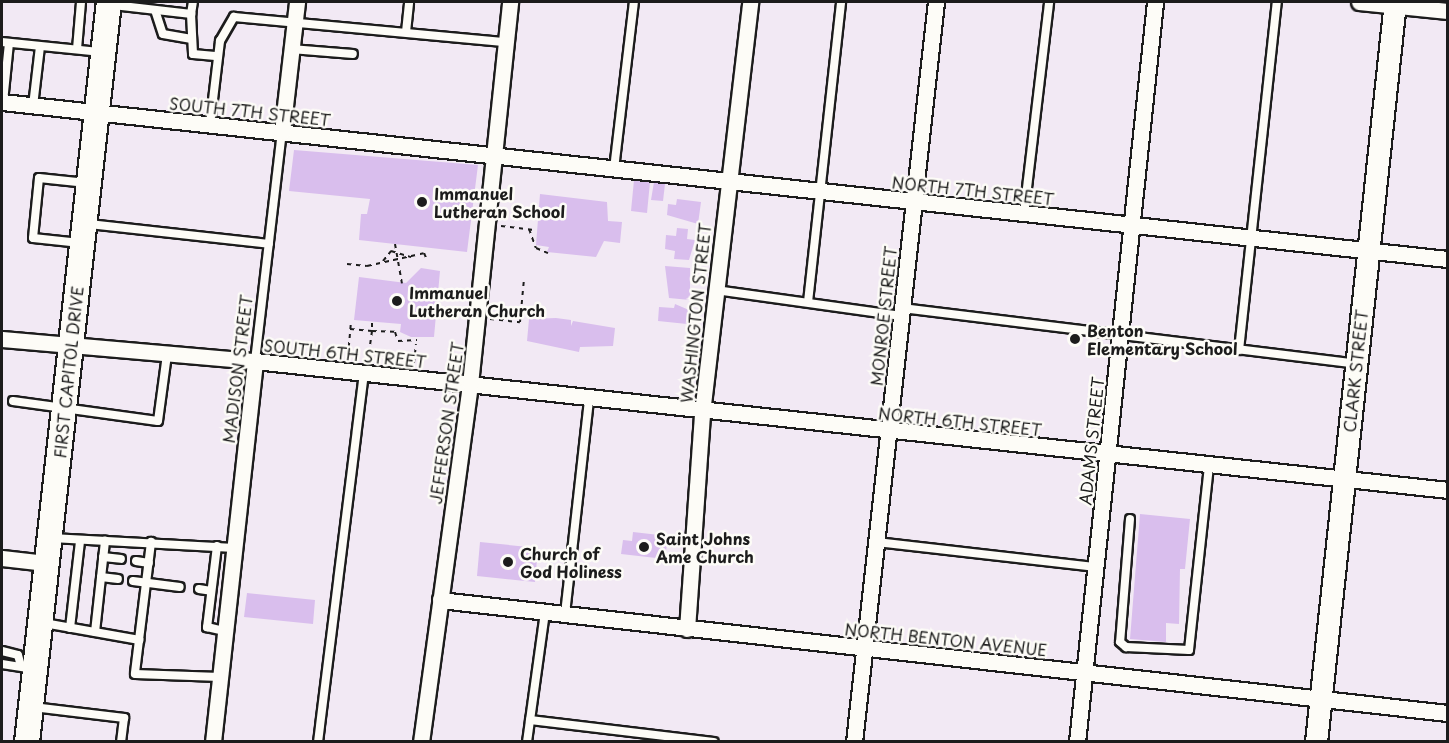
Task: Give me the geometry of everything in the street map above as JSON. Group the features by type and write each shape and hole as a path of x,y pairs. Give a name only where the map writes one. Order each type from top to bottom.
{"main road":[{"name":"FIRST CAPITOL DRIVE","path":"27,741 30,707 28,668 40,622 109,3"},
{"name":"CLARK STREET","path":"1316,741 1395,4"}],"street":[{"name":"MADISON STREET","path":"282,132 297,2"},
{"name":"JEFFERSON STREET","path":"421,741 470,384 510,2"},
{"name":"WASHINGTON STREET","path":"687,629 702,413 727,182 750,2"},
{"name":"MONROE STREET","path":"854,741 936,2"},
{"name":"ADAMS STREET","path":"1077,741 1155,2"},
{"path":"1359,2 1448,11"},
{"name":"SOUTH 7TH STREET","path":"2,102 494,157"},
{"name":"NORTH 7TH STREET","path":"494,157 1448,259"},
{"name":"SOUTH 6TH STREET","path":"2,339 70,347 255,361 366,366 470,384"},
{"name":"MADISON STREET","path":"213,741 255,361"},
{"name":"NORTH 6TH STREET","path":"470,384 589,401 1448,489"},
{"path":"2,558 46,563"},
{"name":"NORTH BENTON AVENUE","path":"440,600 1448,713"}],"lane":[{"path":"76,49 81,2"},
{"path":"193,2 191,14 193,54 218,57"},
{"path":"406,32 409,2"},
{"path":"614,169 633,2"},
{"path":"807,302 842,2"},
{"path":"1024,213 1049,2"},
{"path":"1239,350 1277,2"},
{"path":"109,3 191,14"},
{"path":"155,10 163,34 192,39"},
{"path":"210,125 223,28 234,17 506,42"},
{"path":"2,102 5,42 103,52"},
{"path":"33,106 40,46"},
{"path":"291,49 353,54"},
{"name":"MADISON STREET","path":"255,361 282,132"},
{"path":"88,183 39,178 33,238 83,233 269,244"},
{"path":"715,290 1356,364"},
{"path":"12,401 158,421 167,354"},
{"path":"318,741 366,366"},
{"path":"565,614 589,401"},
{"path":"1130,519 1120,642 1126,647 1189,650 1209,465"},
{"path":"50,538 235,548"},
{"path":"70,628 80,541"},
{"path":"96,632 96,594 101,577 105,541"},
{"path":"151,542 135,674 220,677"},
{"path":"876,542 1095,567"},
{"path":"217,546 207,627 225,631"},
{"path":"103,557 121,559"},
{"path":"136,561 148,562"},
{"path":"101,577 118,579"},
{"path":"133,581 180,587"},
{"path":"199,589 212,591"},
{"path":"527,741 545,612"},
{"path":"40,622 139,640"},
{"path":"2,651 18,654 28,668"},
{"path":"2,664 28,668"},
{"path":"30,707 124,718 122,741"},
{"path":"530,720 714,741"}],"path":[{"path":"501,226 536,230"},
{"path":"530,229 536,248 548,253"},
{"path":"395,244 402,283"},
{"path":"383,262 391,251 411,257"},
{"path":"347,264 383,262 427,253 427,260"},
{"path":"490,319 520,322 524,279"},
{"path":"348,356 351,323"},
{"path":"366,366 372,323"},
{"path":"350,329 395,332 398,341 417,342 414,363"}],"building":[{"name":"Immanuel Lutheran School","path":"294,150 478,165 467,252 359,240 361,214 367,214 370,199 289,191"},
{"path":"634,180 650,182 647,213 631,211"},
{"path":"654,182 665,184 663,201 651,200"},
{"path":"540,194 607,202 608,221 622,222 620,243 604,241 596,257 547,252 549,247 536,245"},
{"path":"677,199 701,202 698,224 667,215 668,204 676,205"},
{"path":"677,228 688,229 687,239 695,240 689,260 674,259 675,251 665,249 666,235 676,236"},
{"path":"665,266 690,268 690,300 669,298"},
{"name":"Immanuel Lutheran Church","path":"421,268 440,271 434,337 411,337 400,332 401,324 354,320 359,277 406,283"},
{"path":"675,304 689,310 687,324 658,321 659,307 674,308"},
{"path":"529,319 571,320 571,326 573,321 615,328 613,346 580,347 579,352 527,341"},
{"path":"1140,514 1190,519 1185,569 1180,569 1179,624 1166,623 1166,642 1130,639"},
{"name":"Saint Johns Ame Church","path":"633,532 668,536 665,559 621,554 623,540 632,541"},
{"name":"Church of God Holiness","path":"480,542 538,548 535,582 477,576"},
{"path":"247,593 315,600 313,624 244,617"}],"place":[{"name":"Immanuel Lutheran School","path":"422,202"},
{"name":"Immanuel Lutheran Church","path":"397,301"},
{"name":"Benton Elementary School","path":"1075,339"},
{"name":"Saint Johns Ame Church","path":"644,547"},
{"name":"Church of God Holiness","path":"508,562"}]}
